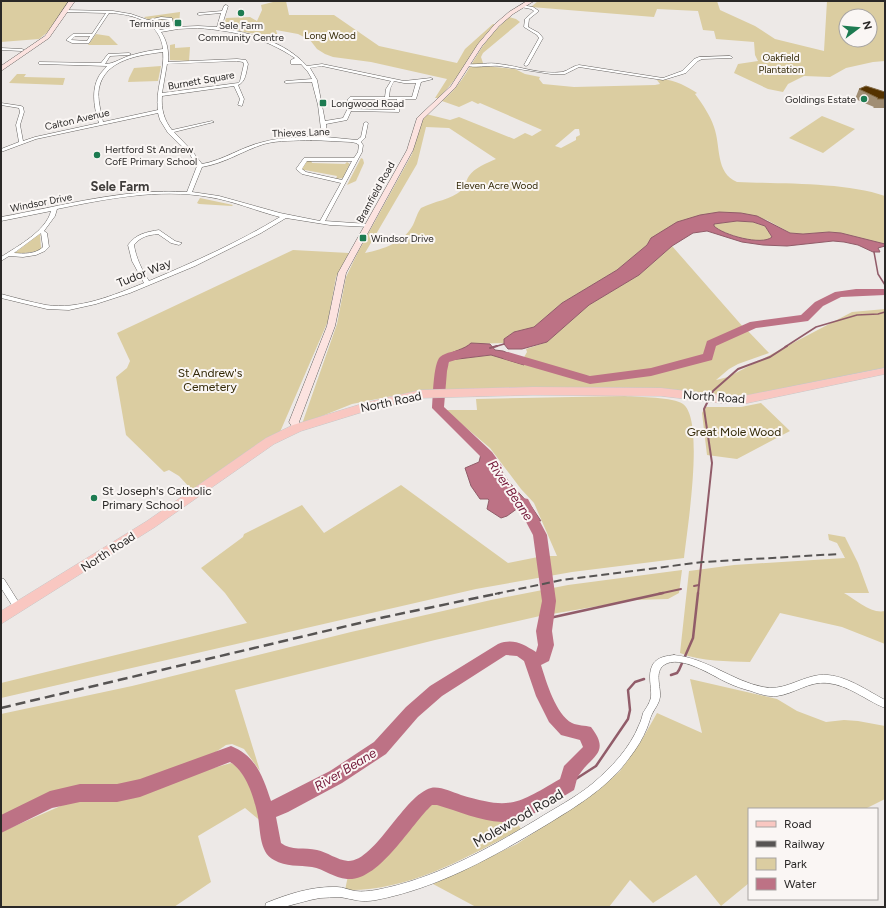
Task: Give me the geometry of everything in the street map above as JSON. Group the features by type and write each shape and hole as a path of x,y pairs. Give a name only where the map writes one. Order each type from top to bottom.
{"main road":[{"name":"North Road","path":"1,618 151,524 270,441 297,428 368,406 412,396 429,394 533,391 661,392 714,399 744,400 760,398 885,371"}],"street":[{"path":"1,70 47,37 72,1"},
{"name":"Bramfield Road","path":"297,428 294,420 331,326 342,273 410,150 420,118 453,87 480,45 497,25 522,6 532,1"},
{"path":"218,29 221,24 222,12 226,6"},
{"path":"522,6 532,8 537,11 527,19 526,27 540,35 541,38 526,65"},
{"path":"65,11 108,12 131,15 148,21 160,31 165,41 166,50 159,96 160,111 170,132 192,152 200,166 189,193"},
{"path":"93,35 74,35 68,40 72,42 86,42 93,35 108,12"},
{"path":"199,14 222,12"},
{"path":"148,21 157,19 171,19 172,28"},
{"path":"160,31 172,28 191,27 218,29 244,34 281,47 298,58 293,60 293,63 322,65 407,82 431,79"},
{"path":"1,49 22,50"},
{"path":"102,65 109,55 138,54 166,50"},
{"path":"101,122 97,100 97,86 102,74 110,65 119,60 138,54"},
{"path":"468,65 490,64 536,72 559,73 566,72 573,66 579,66 663,79 684,72 696,60 701,58 730,57"},
{"name":"Burnett Square","path":"159,96 236,85 242,80 246,64 241,60 165,63"},
{"path":"41,63 110,65"},
{"path":"305,65 315,80 323,123 324,140"},
{"path":"286,82 315,80"},
{"path":"387,98 388,89 393,80"},
{"path":"414,98 419,81"},
{"path":"236,85 242,99 240,105"},
{"path":"323,123 345,119 349,110 350,99 352,98 421,98"},
{"path":"349,110 397,111 399,98"},
{"path":"3,104 21,107 22,112 18,124 21,142"},
{"name":"Calton Avenue","path":"1,152 21,142 101,122 160,111"},
{"path":"170,132 212,122"},
{"path":"322,222 356,160 361,147 358,142 362,138 366,123"},
{"name":"Thieves Lane","path":"200,166 218,163 272,141 324,140 358,142"},
{"path":"344,182 304,173 299,169 306,159 356,160"},
{"name":"Windsor Drive","path":"1,219 133,195 189,193 222,198 285,216 322,222 368,226"},
{"path":"1,259 41,231 54,214 54,209"},
{"name":"Tudor Way","path":"1,296 34,305 69,308 105,300 174,274 228,248 270,226 285,216"},
{"path":"8,254 15,255 37,253 44,250 46,247 44,233 41,231"},
{"path":"148,284 132,254 131,245 133,241 141,236 159,232 173,242 179,243"},
{"path":"1,581 18,608"},
{"name":"Molewood Road","path":"270,907 334,892 344,892 358,896 390,892 438,876 468,864 502,846 586,795 610,774 622,760 642,728 655,702 654,673 658,664 663,661 675,659 701,665 738,683 775,692 791,688 810,680 821,679 836,681 885,704"}],"green space":[{"path":"1,1 69,1 49,31 39,39 1,42"},
{"name":"Long Wood","path":"277,1 286,1 289,15 334,15 379,46 457,63 465,49 493,24 495,24 480,42 454,81 438,98 435,98 447,79 371,62 333,57 317,49 310,40 298,34 276,30 278,37 271,39 256,34 223,28 226,18 250,17 257,21 262,10 261,5"},
{"name":"Oakfield Plantation","path":"538,1 717,1 720,10 755,26 775,39 824,51 827,1 885,1 885,61 846,68 830,77 804,76 788,84 783,92 768,89 734,73 738,64 758,61 755,55 754,42 716,39 714,31 703,30 698,11 657,9 654,17 531,7"},
{"path":"180,12 179,25 163,29 144,17"},
{"name":"Eleven Acre Wood","path":"509,17 520,22 483,53 481,57 484,66 515,69 525,74 540,77 539,79 543,84 574,87 655,85 660,84 657,80 662,79 683,85 697,93 695,94 710,118 716,134 722,166 730,178 737,182 851,188 869,191 885,196 885,244 841,233 790,233 767,220 741,213 651,238 647,245 617,270 562,303 534,327 514,332 504,339 504,343 471,344 466,349 449,354 440,361 438,378 444,375 450,360 491,355 592,381 657,373 708,359 711,356 714,345 747,330 769,353 738,364 729,369 716,380 728,377 852,312 885,309 885,368 739,397 661,390 430,392 392,396 352,404 302,424 337,324 346,277 412,154 423,118 426,114 450,120 459,117 514,139 525,133 532,136 542,130 480,103 478,104 472,101 459,107 442,101 462,80 482,47 495,30","holes":["426,127 449,128 496,159 481,166 471,173 462,190 458,193 421,208 409,231 398,241 386,247 365,253 417,164","575,129 579,129 580,135 576,137 576,140 561,148 555,146"]},
{"path":"96,34 109,36 118,45 88,45"},
{"path":"175,44 175,48 190,47 189,61 170,60 170,45"},
{"path":"161,66 158,81 128,82 134,68"},
{"path":"17,74 26,74 24,77 65,78 63,85 9,83"},
{"path":"822,116 855,129 823,153 789,138"},
{"path":"361,158 363,159 364,163 356,181 347,185"},
{"path":"311,160 312,163 345,164 347,162 350,164 343,178 336,179 337,176 305,170 303,172 301,171 305,162"},
{"path":"200,198 233,205 199,204 197,203"},
{"path":"737,221 753,222 765,226 772,237 767,239 752,240 725,233 714,226 714,224"},
{"path":"39,234 41,235 41,248 43,248 40,251 13,253 16,252"},
{"path":"672,246 744,328 711,340 704,354 699,357 661,367 601,377 580,375 523,359 527,352 526,349 547,342 589,305 639,275"},
{"name":"St Andrew's Cemetery","path":"293,250 349,253 336,277 328,321 280,432 192,490 179,476 169,470 164,472 126,435 116,377 127,368 130,361 117,333"},
{"path":"625,396 672,400 683,404 689,414 693,431 694,452 691,501 684,558 572,572 476,589 1,698 1,683 247,623 225,593 201,568 243,537 244,534 302,505 324,533 401,485 508,563 543,556 557,556 534,503 521,489 490,448 445,410 477,410 476,399"},
{"name":"Great Mole Wood","path":"761,403 790,431 737,459 707,455 702,413 705,407 741,407"},
{"path":"828,534 845,537 858,563 869,593 844,593 869,608 885,611 885,644 842,627 780,613 750,662 706,660 680,653 689,571 734,565 845,558 837,543 829,540"},
{"path":"682,570 679,593 668,599 634,600 540,616 435,640 235,690 260,771 244,749 232,744 226,745 207,758 165,775 135,784 122,786 81,787 63,791 47,796 1,818 1,714 132,686 351,632 491,600 568,585"},
{"path":"690,679 777,699 797,711 826,722 844,720 885,726 885,799 867,808 748,808 748,884 721,906 696,875 653,903 630,880 609,907 476,907 433,884 517,844 598,790 620,771 644,736 657,713 702,733"},
{"path":"231,763 235,765 243,774 253,791 259,804 263,823 245,808 198,836 211,882 174,907 1,907 1,832 79,798 126,797 166,786 210,769"},
{"path":"433,801 445,803 481,815 496,817 513,816 521,829 480,851 436,871 414,879 368,889 345,890 348,876 357,875 372,867 403,835 428,804"}],"water":[{"path":"719,212 741,213 757,216 790,233 841,233 885,244 885,246 878,248 880,252 873,252 858,245 833,241 787,246 763,245 742,242 707,231 693,233 672,246 639,275 589,305 547,342 522,349 508,349 504,344 504,339 514,332 534,327 562,303 617,270 647,245 651,238 677,222 700,215","holes":["737,221 753,222 765,226 772,237 767,239 752,240 725,233 714,226 714,224"]},
{"path":"471,343 490,344 495,350 503,351 523,359 524,365 491,355 450,360 446,357"},
{"path":"489,452 509,482 531,506 541,521 529,518 525,511 518,508 507,516 501,518 487,509 489,500 480,499 471,486 465,468 479,462 481,454"}],"building":[{"path":"866,86 885,92 885,99 877,99 878,98 859,89"}],"waterway":[{"path":"874,252 878,274 885,285"},
{"name":"River Beane","path":"508,356 590,380 651,372 708,357 711,344 754,325 804,318 819,304 839,294 856,292 885,292"},
{"path":"785,347 816,327 857,315 878,314 885,312"},
{"path":"494,347 504,344"},
{"name":"River Beane","path":"490,348 497,346"},
{"path":"711,395 713,391 738,369 770,357 787,346"},
{"name":"River Beane","path":"464,353 454,355 444,360 441,371 438,408 487,455 496,467"},
{"path":"699,585 712,463 704,409 709,399"},
{"name":"River Beane","path":"523,503 540,535 549,601 544,631 546,645 543,656 537,659 531,657"},
{"path":"694,586 699,585"},
{"path":"698,594 699,585"},
{"path":"658,594 681,589"},
{"path":"545,619 663,593"},
{"path":"671,675 677,673 679,670 693,638 698,593"},
{"name":"River Beane","path":"266,812 282,806 336,777 380,748 412,712 436,691 503,649 510,648 521,650 531,657"},
{"path":"266,812 270,836 275,850 287,856 317,859 342,869 352,870 360,867 376,856 392,840 420,805 430,797 437,796 479,809 503,813 519,810 545,798 568,784 570,772 591,750 591,741 585,733 567,729 555,716 544,696 531,657"},
{"path":"568,784 596,766 628,719 630,710 628,690 635,682 644,679"},
{"name":"River Beane","path":"1,824 50,800 80,793 117,793 140,788 231,754 244,763 254,778 266,812"}],"railway":[{"path":"495,594 562,580 703,562 839,554"},
{"path":"1,708 385,617 500,593"}],"place":[{"name":"Sele Farm Community Centre","path":"241,13"},
{"name":"Terminus","path":"178,23"},
{"name":"Goldings Estate","path":"864,99"},
{"name":"Longwood Road","path":"323,103"},
{"name":"Hertford St Andrew CofE Primary School","path":"97,155"},
{"name":"Windsor Drive","path":"363,238"},
{"name":"St Joseph's Catholic Primary School","path":"94,498"}],"district":[{"name":"Sele Farm","path":"120,186"}]}
